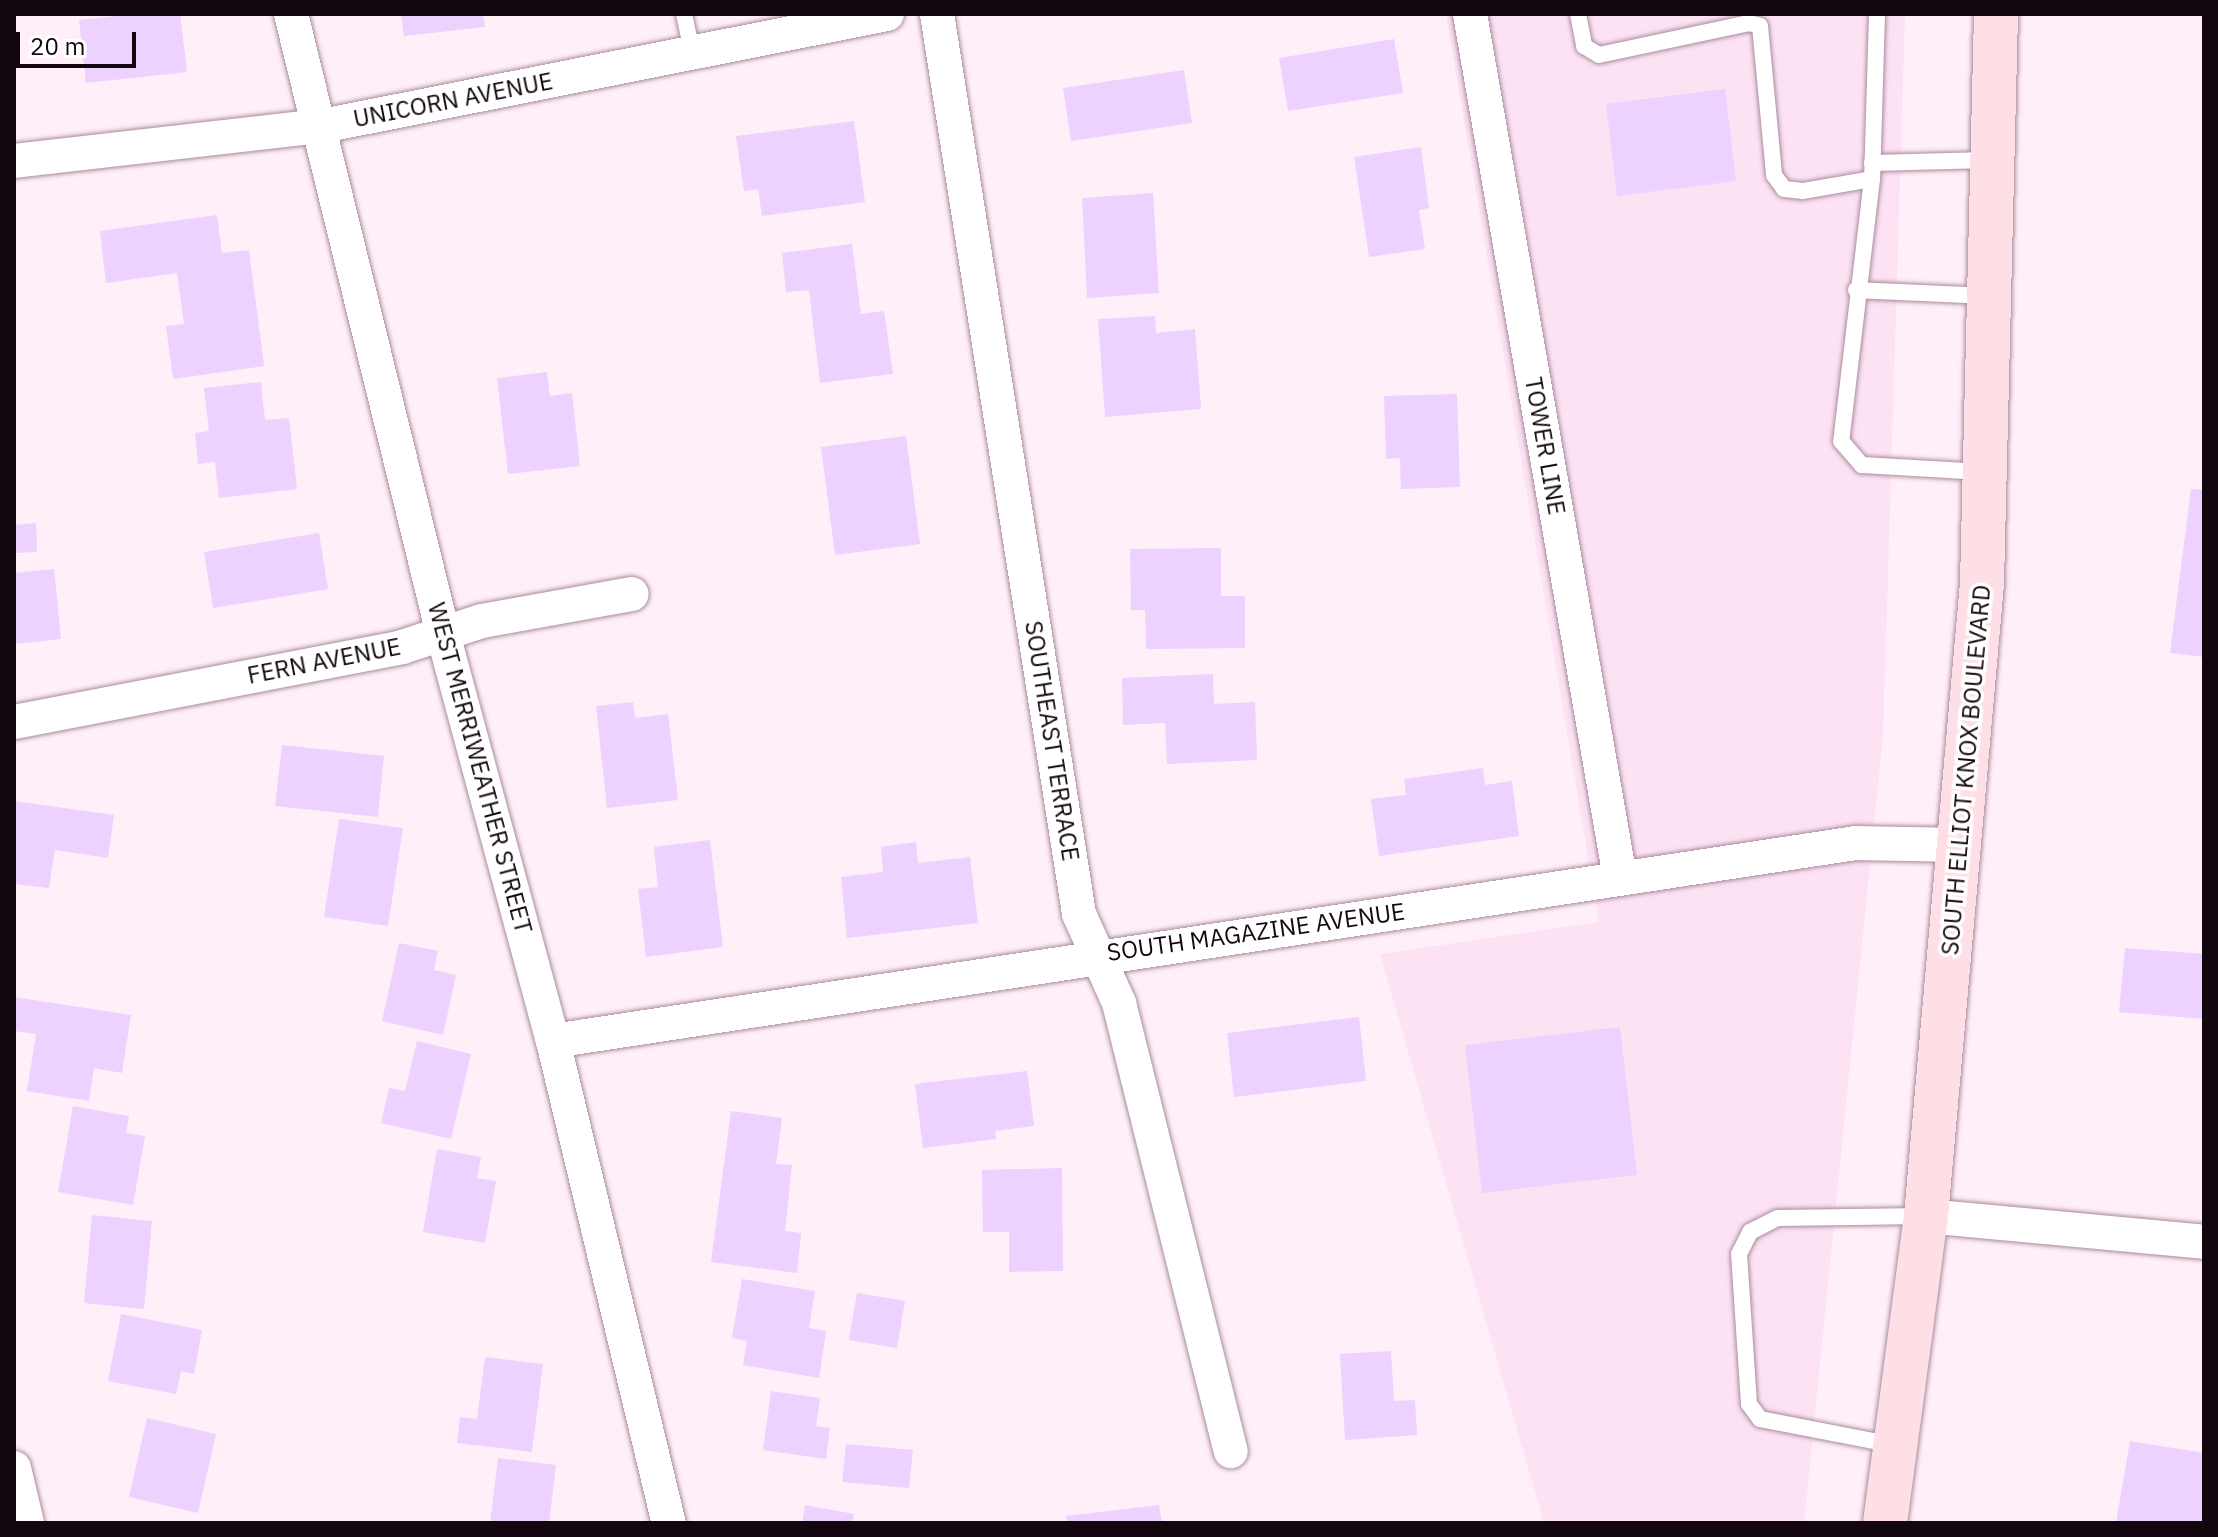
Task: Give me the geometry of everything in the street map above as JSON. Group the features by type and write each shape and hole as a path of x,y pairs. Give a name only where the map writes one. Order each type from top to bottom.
{"main road":[{"name":"SOUTH ELLIOT KNOX BOULEVARD","path":"1885,1523 1926,1216 1960,845 1986,472 1996,14"}],"street":[{"name":"WEST MERRIWEATHER STREET","path":"291,14 322,126 443,634 553,1041 669,1523"},
{"name":"UNICORN AVENUE","path":"14,161 322,126 887,14"},
{"name":"SOUTHEAST TERRACE","path":"937,14 1079,914 1119,1003 1231,1451"},
{"name":"TOWER LINE","path":"1470,14 1620,878"},
{"name":"FERN AVENUE","path":"14,722 402,647 482,621 632,594"},
{"name":"SOUTH MAGAZINE AVENUE","path":"553,1041 1097,955 1877,841 1960,845"},
{"path":"1926,1216 2204,1242"},
{"path":"14,1468 27,1523"}],"lane":[{"path":"684,14 692,53"},
{"path":"1578,14 1584,46 1599,55 1749,23 1760,26 1774,175 1784,189 1803,191 1872,171 1995,159"},
{"path":"1877,14 1872,171 1841,441 1862,465 1986,472"},
{"path":"1856,290 1992,297"},
{"path":"1896,1446 1760,1419 1749,1404 1739,1254 1750,1232 1778,1218 1926,1216"}],"shaded area":[{"path":"1446,14 1905,14 1883,735 1804,1523 1544,1523 1380,954 1599,922"}],"building":[{"path":"134,14 180,14 187,72 86,83 79,20"},
{"path":"401,14 483,14 485,27 404,36"},
{"path":"1394,39 1403,93 1288,111 1279,58"},
{"path":"1184,70 1192,123 1071,141 1063,88"},
{"path":"1725,89 1736,181 1617,196 1606,104"},
{"path":"854,121 865,202 762,216 758,189 744,191 736,136"},
{"path":"1421,147 1429,208 1419,210 1425,249 1369,257 1354,157"},
{"path":"1153,193 1159,293 1087,298 1082,198"},
{"path":"217,215 222,253 249,250 264,366 173,379 166,326 184,324 177,273 106,283 100,231"},
{"path":"852,244 861,314 884,311 893,374 820,383 809,290 786,292 782,253"},
{"path":"1155,316 1156,333 1195,329 1201,409 1105,417 1098,319"},
{"path":"547,372 550,396 572,393 580,466 508,474 497,378"},
{"path":"261,382 265,420 289,418 297,489 219,498 215,462 198,464 195,433 209,431 204,388"},
{"path":"1457,394 1460,487 1401,489 1400,458 1386,459 1384,396"},
{"path":"906,436 920,544 835,555 821,447"},
{"path":"2191,489 2204,490 2204,657 2170,653"},
{"path":"36,523 37,552 14,553 14,525"},
{"path":"319,533 328,589 213,608 204,552"},
{"path":"1221,548 1221,596 1245,596 1245,648 1146,649 1145,610 1131,610 1130,549"},
{"path":"54,569 61,639 14,644 14,573"},
{"path":"1213,674 1214,704 1255,702 1257,760 1167,764 1165,723 1123,725 1122,678"},
{"path":"633,702 635,718 668,714 678,800 607,808 596,706"},
{"path":"282,745 384,756 378,817 275,806"},
{"path":"1483,768 1485,785 1512,781 1519,836 1379,856 1371,799 1406,795 1404,779"},
{"path":"14,801 114,815 108,858 55,850 49,888 14,884"},
{"path":"339,819 403,828 388,926 324,917"},
{"path":"710,840 723,947 646,957 638,889 658,887 654,847"},
{"path":"916,842 918,863 970,857 978,923 847,938 841,877 883,872 881,847"},
{"path":"399,943 438,951 434,970 456,975 443,1035 382,1021"},
{"path":"2125,948 2204,954 2204,1019 2119,1012"},
{"path":"14,997 131,1015 122,1073 94,1068 89,1101 27,1091 36,1034 14,1031"},
{"path":"1359,1017 1366,1081 1234,1097 1227,1033"},
{"path":"1620,1027 1637,1175 1482,1193 1465,1045"},
{"path":"417,1041 471,1054 451,1139 381,1123 389,1088 405,1091"},
{"path":"1027,1071 1034,1126 995,1131 996,1139 923,1148 915,1084"},
{"path":"73,1106 129,1116 126,1133 145,1136 133,1205 58,1192"},
{"path":"731,1111 782,1118 776,1164 792,1165 785,1231 801,1233 797,1273 711,1262"},
{"path":"437,1149 481,1157 477,1178 496,1181 485,1243 423,1232"},
{"path":"1062,1168 1063,1271 1009,1272 1009,1232 983,1232 982,1170"},
{"path":"92,1215 152,1221 144,1309 84,1303"},
{"path":"742,1279 815,1291 809,1328 826,1331 819,1378 743,1365 747,1341 732,1338"},
{"path":"857,1293 905,1301 897,1348 849,1340"},
{"path":"121,1314 202,1330 194,1374 181,1371 176,1394 108,1381"},
{"path":"1391,1351 1394,1401 1415,1400 1417,1435 1345,1440 1340,1354"},
{"path":"485,1357 543,1364 532,1452 457,1443 460,1417 477,1419"},
{"path":"771,1391 820,1398 816,1426 830,1428 826,1459 763,1450"},
{"path":"147,1418 216,1434 198,1513 129,1497"},
{"path":"2130,1441 2204,1453 2204,1523 2116,1523"},
{"path":"846,1444 913,1450 909,1488 842,1482"},
{"path":"498,1458 556,1465 549,1523 490,1523"},
{"path":"805,1505 854,1514 852,1523 802,1523"},
{"path":"1159,1505 1162,1523 1067,1523 1066,1516"}]}
